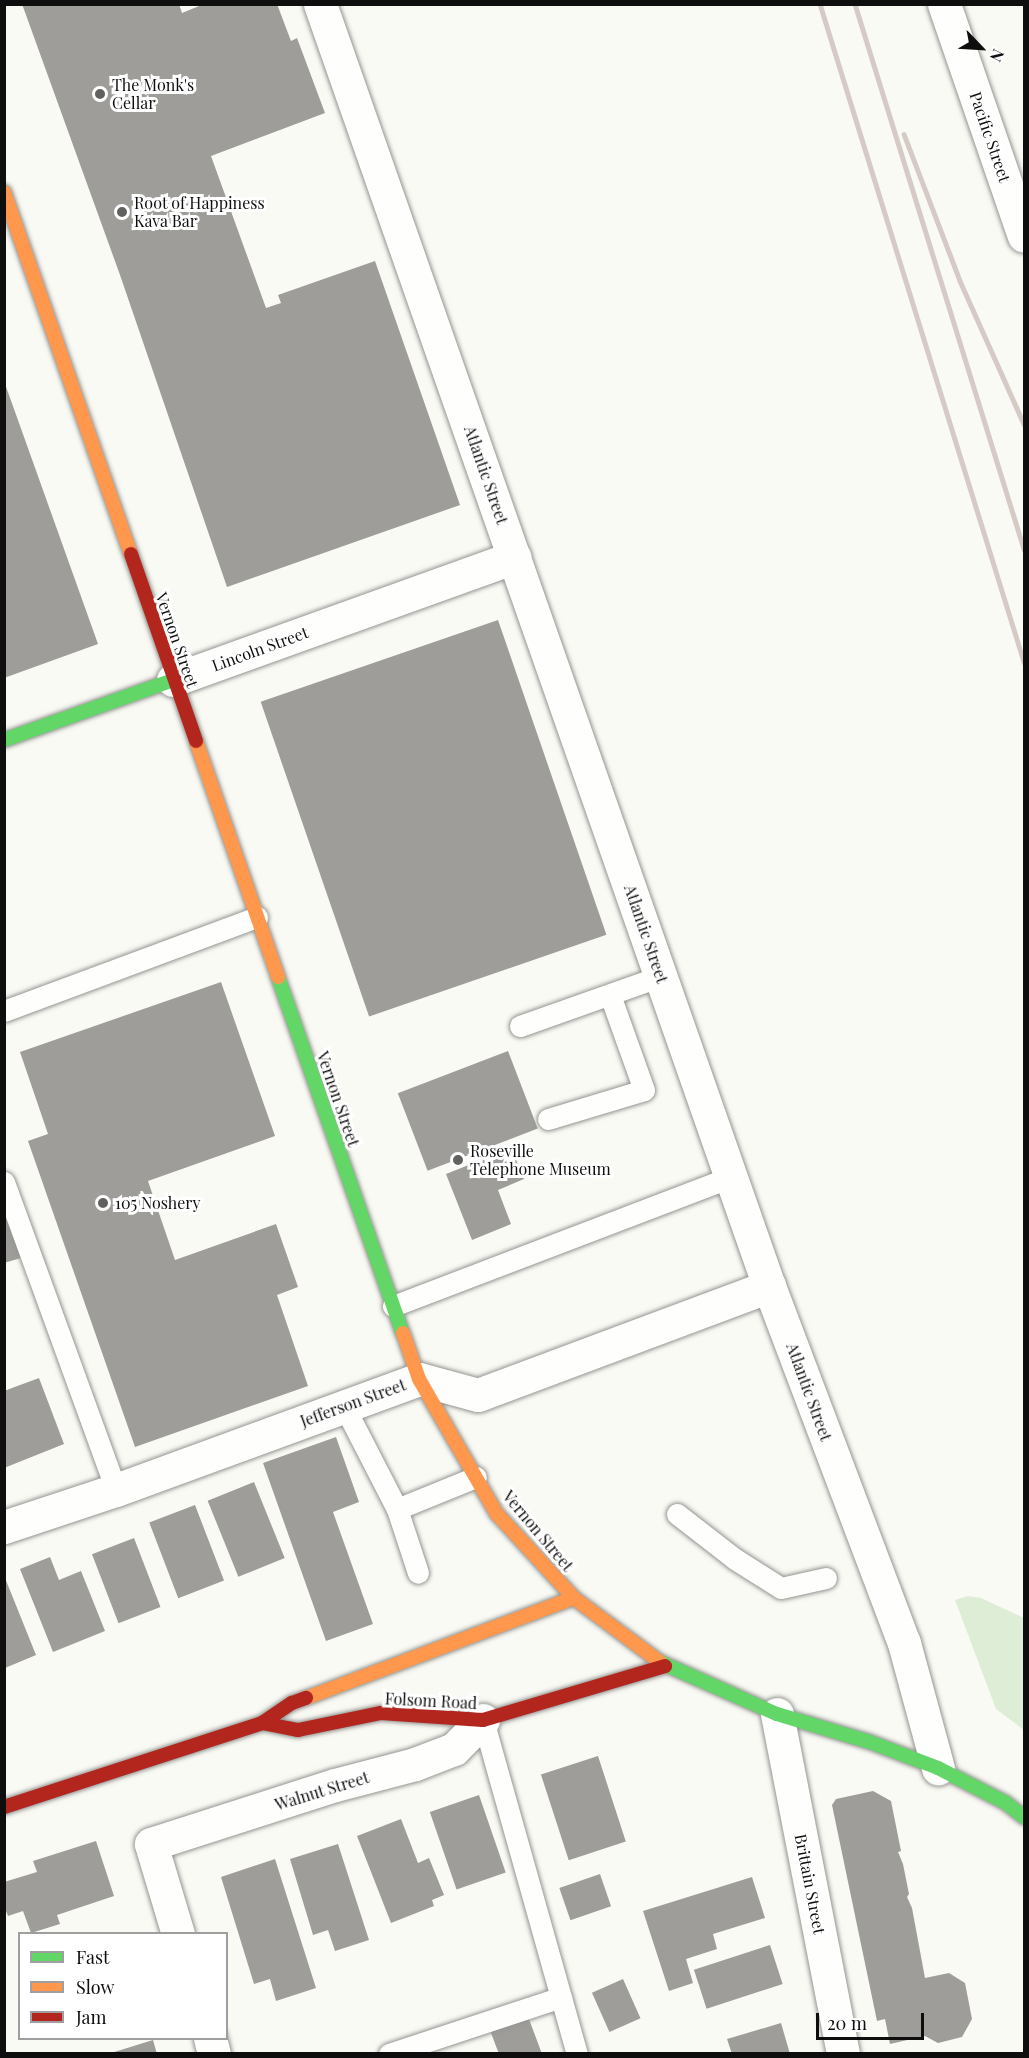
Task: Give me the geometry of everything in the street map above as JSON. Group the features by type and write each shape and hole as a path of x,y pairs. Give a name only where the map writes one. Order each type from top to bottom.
{"main road":[{"name":"Vernon Street","path":"4,192 419,1379 497,1514 574,1598 664,1666 777,1714 870,1742 938,1768"},
{"name":"Lincoln Street","path":"4,740 173,680"},
{"name":"Folsom Road","path":"4,1807 262,1723 292,1703 574,1598"},
{"name":"Folsom Road","path":"262,1723 298,1730 381,1713 483,1720 664,1666"},
{"path":"938,1768 1006,1803 1024,1817"}],"street":[{"name":"Atlantic Street","path":"320,4 769,1286 904,1643 938,1768"},
{"name":"Pacific Street","path":"944,4 1016,182 1024,236"},
{"name":"Lincoln Street","path":"173,680 515,557"},
{"name":"Jefferson Street","path":"4,1527 116,1490 419,1379 478,1395 769,1286"},
{"name":"Brittain Street","path":"777,1714 843,2054"},
{"name":"Walnut Street","path":"177,1932 151,1844 334,1785 425,1760 454,1749 483,1720"}],"lane":[{"path":"4,1011 257,917"},
{"path":"520,1026 661,976"},
{"path":"548,1119 644,1090 610,995"},
{"path":"393,1306 731,1177"},
{"path":"4,1182 116,1490"},
{"path":"345,1406 398,1509 418,1573"},
{"path":"398,1509 476,1477"},
{"path":"677,1514 735,1559 781,1588 826,1578"},
{"path":"483,1720 577,2054"},
{"path":"388,2054 561,1997"}],"green space":[{"path":"968,1596 981,1598 1024,1618 1024,1730 996,1709 955,1600"}],"building":[{"path":"22,4 179,4 182,13 204,4 277,4 291,41 297,38 325,113 211,156 266,308 281,303 278,295 375,261 460,505 227,587 120,275"},
{"path":"4,381 98,644 4,678"},
{"path":"498,620 606,935 369,1017 261,702"},
{"name":"105 Noshery","path":"221,982 275,1136 148,1181 175,1260 276,1224 298,1287 277,1295 308,1386 135,1447 28,1141 48,1134 20,1052"},
{"path":"508,1051 538,1128 428,1171 398,1093"},
{"path":"511,1148 524,1179 498,1190 511,1224 472,1240 446,1174"},
{"path":"4,1212 21,1258 4,1263"},
{"path":"39,1378 64,1444 4,1468 4,1391"},
{"path":"336,1437 359,1502 333,1512 373,1624 326,1641 263,1463"},
{"path":"254,1482 285,1558 238,1577 208,1501"},
{"path":"195,1505 224,1581 178,1598 149,1523"},
{"path":"134,1538 161,1607 119,1623 92,1554"},
{"path":"50,1557 59,1580 81,1571 105,1631 53,1652 20,1569"},
{"path":"5,1578 36,1655 5,1668"},
{"path":"598,1756 626,1842 569,1860 541,1775"},
{"path":"873,1791 891,1801 901,1851 898,1852 903,1864 909,1894 907,1897 912,1908 925,1978 949,1973 965,1983 972,2019 962,2037 938,2043 925,2036 890,2044 885,2019 877,2021 832,1805 836,1799"},
{"path":"479,1795 506,1873 457,1889 430,1812"},
{"path":"401,1819 418,1863 429,1858 444,1895 432,1900 434,1906 391,1923 357,1836"},
{"path":"96,1841 114,1896 57,1915 60,1924 31,1932 23,1911 8,1916 4,1906 4,1882 37,1872 33,1861"},
{"path":"338,1844 369,1940 335,1951 328,1930 313,1935 290,1859"},
{"path":"275,1859 316,1988 276,2001 270,1979 254,1984 221,1877"},
{"path":"600,1874 611,1906 570,1920 559,1888"},
{"path":"752,1877 765,1918 713,1934 717,1949 686,1959 693,1983 669,1991 643,1911"},
{"path":"770,1945 783,1984 707,2009 694,1970"},
{"path":"623,1979 640,2018 609,2032 592,1993"},
{"path":"526,2011 542,2054 499,2054 488,2025"},
{"path":"781,2023 790,2054 732,2054 727,2039"},
{"path":"153,2040 157,2054 111,2054 111,2053"}],"railway":[{"path":"820,4 1024,662"},
{"path":"855,4 1024,549"},
{"path":"904,134 960,281 1024,424"}],"traffic: fast":[{"path":"4,740 173,680"},
{"path":"278,977 403,1333"},
{"path":"660,1662 777,1714 870,1742 938,1768 1006,1803 1024,1817"}],"traffic: slow":[{"path":"4,192 131,554"},
{"path":"196,741 278,977"},
{"path":"403,1333 419,1379 497,1514 574,1598 660,1662"},
{"path":"306,1698 574,1598"}],"traffic: jam":[{"path":"131,554 196,741"},
{"path":"262,1723 298,1730 381,1713 483,1720 665,1666"},
{"path":"4,1807 262,1723 292,1703 306,1698"}],"place":[{"name":"The Monk's Cellar","path":"100,94"},
{"name":"Root of Happiness Kava Bar","path":"122,212"},
{"name":"Roseville Telephone Museum","path":"458,1160"},
{"name":"105 Noshery","path":"103,1203"}]}
